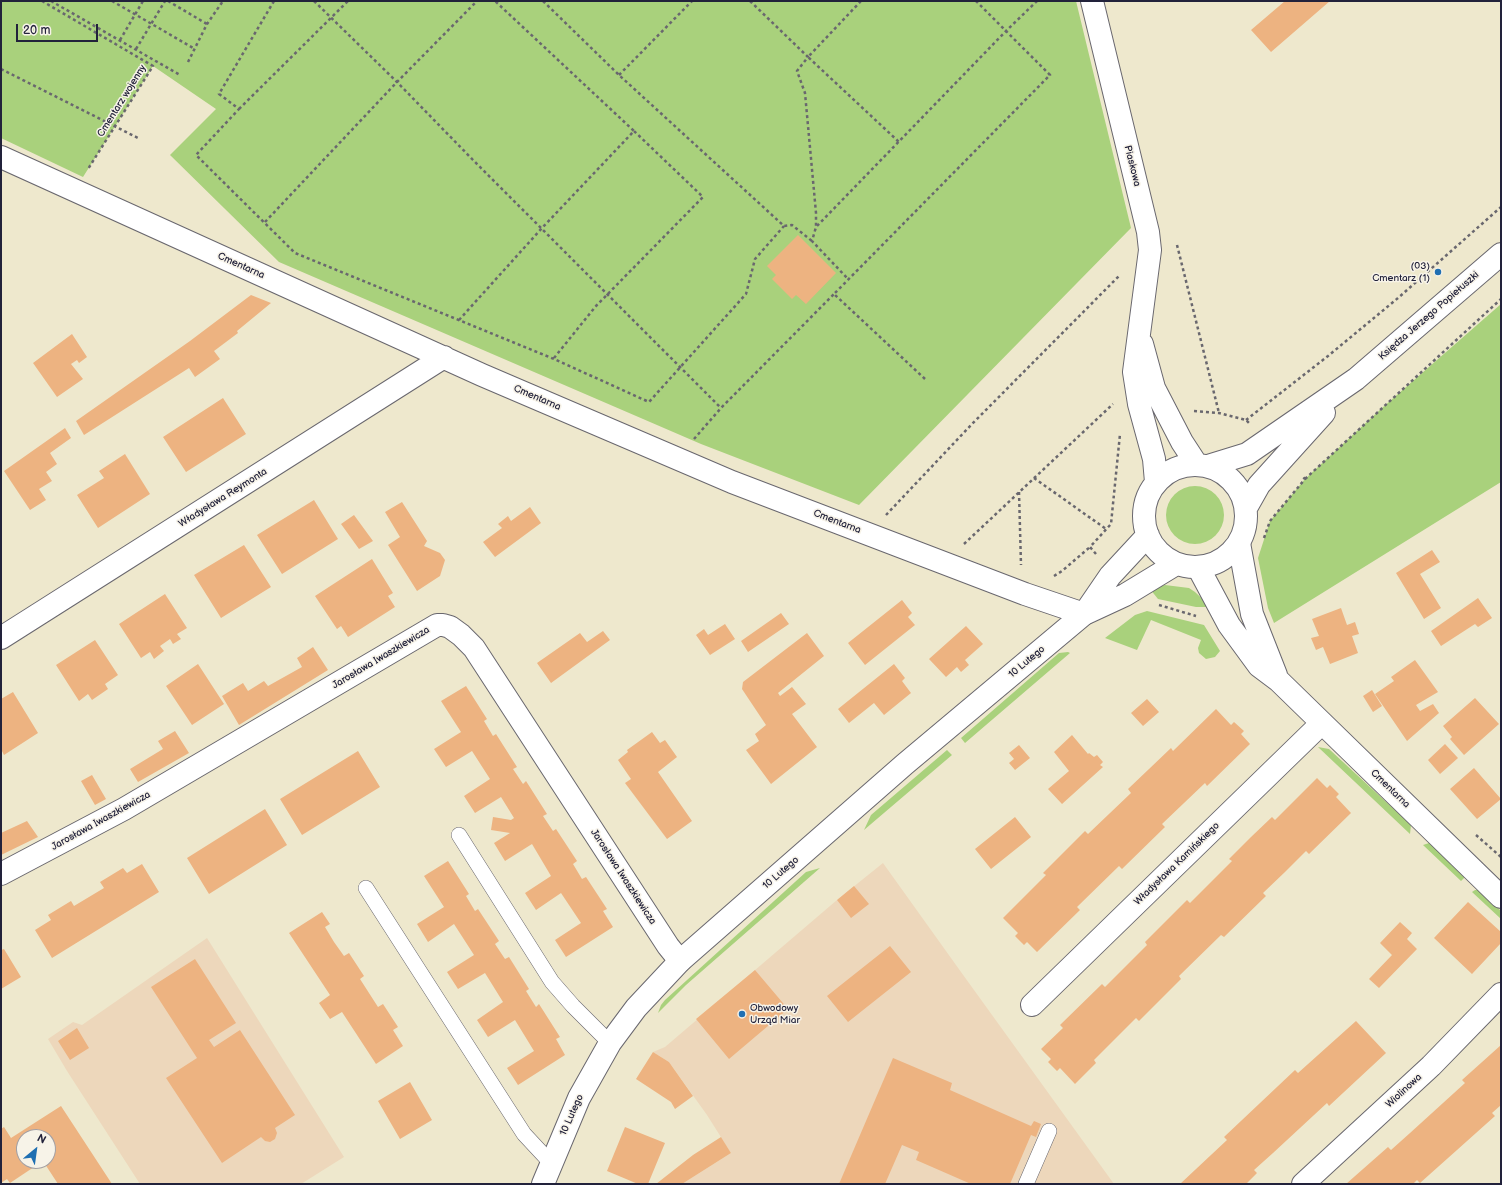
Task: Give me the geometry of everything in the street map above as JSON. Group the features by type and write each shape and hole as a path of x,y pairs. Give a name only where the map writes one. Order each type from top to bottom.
{"street":[{"name":"Piaskowa","path":"1092,1 1148,232 1150,250 1134,372 1140,410 1154,459 1156,482"},
{"name":"Cmentarna","path":"1,158 444,358 732,482 1024,594 1084,614"},
{"name":"Księdza Jerzego Popiełuszki","path":"1203,466 1247,454 1356,379 1501,254"},
{"name":"Piaskowa","path":"1139,333 1154,388 1182,442 1203,466"},
{"name":"Władysława Reymonta","path":"1,638 444,358"},
{"name":"Księdza Jerzego Popiełuszki","path":"1246,508 1264,479 1356,379"},
{"path":"1192,465 1203,466 1222,473 1235,483 1243,497 1246,508 1245,529 1238,543 1228,555 1214,564 1198,567 1176,564 1168,560 1156,549 1148,535 1144,520 1145,504 1156,482 1162,477 1176,469 1192,465"},
{"path":"1084,614 1110,576 1148,535"},
{"name":"Cmentarna","path":"1238,543 1252,614 1279,681"},
{"path":"1084,614 1125,596 1176,564"},
{"name":"Cmentarna","path":"1198,567 1229,625 1259,666 1279,681 1501,897"},
{"name":"10 Lutego","path":"543,1184 579,1098 610,1042 636,1008 680,961 905,764 1084,614"},
{"name":"Jarosława Iwaszkiewicza","path":"1,874 124,809 437,625 443,625 450,627 461,635 474,648 668,946 680,961"},
{"name":"Władysława Kamińskiego","path":"1032,1005 1322,723"},
{"name":"Wiolinowa","path":"1303,1184 1431,1066 1501,994"}],"lane":[{"path":"459,836 552,982 573,1006 610,1042"},
{"path":"366,888 524,1134 552,1163"},
{"path":"1026,1184 1049,1131"}],"path":[{"name":"Cmentarz wojenny","path":"42,1 153,66 87,170"},
{"path":"51,1 180,75"},
{"path":"112,1 194,49"},
{"path":"120,40 143,1"},
{"path":"136,49 165,1"},
{"path":"168,1 207,24"},
{"path":"188,62 207,24 223,1"},
{"path":"239,110 219,94 274,1"},
{"path":"314,1 397,82 722,408"},
{"path":"348,1 196,155 295,253 554,358 649,402 746,294 755,259 784,226 792,225 812,241 848,279"},
{"path":"265,222 397,82 476,1"},
{"path":"495,1 703,197 596,306 554,358"},
{"path":"543,1 619,75 784,226"},
{"path":"619,75 692,1"},
{"path":"750,1 899,142"},
{"path":"812,241 816,227 816,213 805,93 797,71 808,57 861,1"},
{"path":"693,440 722,408 848,279 1050,75 976,1"},
{"path":"816,227 1006,31 1038,1"},
{"path":"1,69 138,138"},
{"path":"459,320 542,228 634,131"},
{"path":"1246,420 1328,356 1398,298 1501,207"},
{"path":"1175,240 1219,413"},
{"path":"882,519 972,424 1124,271"},
{"path":"834,294 925,379"},
{"path":"1263,543 1270,520 1305,479 1501,299"},
{"path":"961,547 1117,400"},
{"path":"1193,412 1219,413 1246,420 1251,424"},
{"path":"1050,578 1062,571 1090,547 1111,524 1120,427"},
{"path":"1300,474 1305,479"},
{"path":"1034,478 1106,529"},
{"path":"1019,492 1021,566"},
{"path":"1090,547 1098,557"},
{"path":"1153,603 1197,617"}],"shaded area":[{"path":"883,863 1114,1184 682,1184 731,1153 707,1115 669,1062 653,1052 665,1047 837,900"},
{"path":"207,938 344,1157 301,1184 140,1184 48,1039 73,1022 82,1025"}],"green space":[{"path":"1,1 1076,1 1131,228 859,505 701,444 279,262 170,155 216,109 153,66 83,177 1,138"},
{"path":"1501,304 1501,482 1274,623 1268,608 1258,558 1270,521 1305,479 1382,408"},
{"path":"1189,486 1201,486 1216,494 1224,509 1224,521 1216,536 1201,544 1189,544 1174,536 1166,521 1166,509 1174,494"},
{"path":"1165,585 1189,588 1211,607 1196,607 1158,599 1150,589"},
{"path":"1147,611 1204,625 1220,651 1215,657 1206,659 1199,653 1198,648 1201,640 1151,620 1137,650 1105,638 1135,615"},
{"path":"1059,653 1070,653 965,743 961,738"},
{"path":"1318,747 1329,749 1411,825 1410,834"},
{"path":"947,750 952,755 864,830 871,815"},
{"path":"1429,843 1466,876 1461,881 1423,845"},
{"path":"820,868 686,985 658,1013 665,1000 806,872"},
{"path":"1479,890 1501,911 1501,919 1472,892"}],"building":[{"path":"1285,1 1330,1 1271,52 1251,30"},
{"path":"798,235 836,273 806,304 796,295 792,299 772,279 776,275 767,266"},
{"path":"251,295 271,303 237,331 238,333 214,351 220,359 195,377 189,368 84,435 76,421 190,341"},
{"path":"72,334 87,357 79,363 77,360 71,364 83,379 57,397 33,363"},
{"path":"223,398 246,434 186,472 163,437"},
{"path":"65,428 71,438 50,453 57,464 46,472 52,481 39,489 46,500 30,510 4,471"},
{"path":"125,454 150,494 98,528 77,495 104,478 99,471"},
{"path":"314,500 338,539 282,574 257,535"},
{"path":"402,502 427,541 424,546 440,553 445,560 440,576 417,591 388,545 400,537 385,512"},
{"path":"530,507 541,523 495,557 483,542 502,528 498,524 508,516 511,521"},
{"path":"354,515 373,541 359,549 341,524"},
{"path":"244,545 271,587 221,618 194,575"},
{"path":"1432,550 1440,562 1420,574 1441,608 1424,619 1396,573"},
{"path":"372,559 393,593 388,596 395,607 348,637 341,626 337,629 315,596"},
{"path":"165,594 187,628 177,634 181,639 173,644 170,639 160,646 164,651 154,659 150,652 141,658 119,624"},
{"path":"1478,598 1492,618 1478,627 1475,624 1441,646 1431,631"},
{"path":"902,600 912,613 908,617 915,625 865,665 848,643"},
{"path":"1341,608 1347,625 1355,622 1359,634 1352,636 1358,653 1330,664 1323,647 1316,650 1311,638 1319,636 1312,619"},
{"path":"781,613 789,624 748,652 741,641"},
{"path":"725,624 735,639 710,655 696,635 704,629 708,635"},
{"path":"966,626 983,644 965,660 969,665 961,672 957,667 946,677 929,659"},
{"path":"603,631 610,640 551,683 537,663 580,633 587,642"},
{"path":"807,633 824,656 778,693 780,696 792,687 806,704 792,714 817,747 771,784 746,750 759,741 755,734 766,725 742,689 743,682"},
{"path":"95,640 118,675 105,684 108,689 92,700 88,694 79,701 56,665"},
{"path":"313,647 328,670 239,725 222,696 243,683 248,691 264,681 268,686 302,667 297,658"},
{"path":"1415,660 1438,692 1416,705 1420,711 1433,704 1439,713 1407,741 1375,694 1394,681 1391,677"},
{"path":"198,664 224,704 192,725 166,686"},
{"path":"894,664 905,678 902,681 911,693 884,715 874,703 849,723 838,709"},
{"path":"466,686 487,719 484,721 493,736 496,734 517,767 513,769 523,784 526,781 547,814 543,816 553,831 556,829 577,861 573,864 582,879 586,877 607,909 603,911 613,927 566,957 555,940 581,923 561,893 536,910 525,893 551,876 532,844 505,861 494,843 510,833 491,830 493,817 511,820 514,818 501,797 475,813 464,796 490,779 472,751 446,767 434,749 461,732 441,701"},
{"path":"1372,690 1382,706 1373,712 1363,696"},
{"path":"13,692 38,733 4,755 1,749 1,699"},
{"path":"1475,698 1499,724 1464,755 1450,739 1452,737 1443,726"},
{"path":"1147,699 1159,712 1143,726 1131,713"},
{"path":"1216,709 1231,725 1234,722 1244,731 1241,734 1250,744 1207,786 1205,783 1162,824 1165,827 1122,869 1119,866 1077,907 1080,910 1037,952 1027,942 1024,945 1015,936 1018,933 1003,918 1046,875 1043,873 1085,831 1088,834 1131,793 1128,789 1171,748 1173,751"},
{"path":"175,731 189,753 138,782 130,769 163,749 158,741"},
{"path":"652,732 660,743 665,740 677,757 658,772 692,821 667,839 625,783 631,779 618,760 628,752 627,750"},
{"path":"1072,735 1088,754 1089,753 1094,757 1097,755 1103,762 1100,765 1103,767 1062,804 1048,789 1069,771 1054,752"},
{"path":"1445,744 1458,758 1440,774 1428,760"},
{"path":"1019,745 1030,758 1015,770 1009,763 1014,759 1009,753"},
{"path":"358,751 380,787 302,835 280,799"},
{"path":"1474,768 1501,799 1477,819 1450,789"},
{"path":"92,775 106,799 95,805 81,781"},
{"path":"1317,778 1327,788 1330,785 1339,794 1336,797 1351,813 1309,854 1306,851 1263,893 1266,896 1224,937 1221,935 1179,976 1181,979 1139,1021 1136,1018 1094,1060 1096,1063 1075,1084 1060,1068 1057,1071 1048,1062 1051,1059 1041,1049 1063,1028 1060,1025 1102,984 1105,987 1147,945 1145,942 1187,900 1190,903 1232,861 1229,859 1251,837 1272,817 1275,820"},
{"path":"265,809 287,845 209,894 187,858"},
{"path":"1015,817 1031,837 991,869 975,849"},
{"path":"27,821 38,837 1,855 1,833"},
{"path":"448,861 469,894 466,896 475,911 478,909 499,941 495,944 505,959 509,957 529,989 526,991 536,1007 539,1004 560,1037 556,1039 565,1055 518,1085 507,1068 534,1051 515,1020 488,1037 477,1020 503,1002 485,973 458,989 447,972 474,955 454,924 428,942 417,924 444,907 424,876"},
{"path":"142,864 159,892 52,958 35,930 51,920 48,915 71,901 74,906 104,888 100,882 123,868 127,873"},
{"path":"854,886 869,904 851,918 837,900"},
{"path":"1468,902 1501,932 1501,943 1472,974 1434,938"},
{"path":"322,912 330,924 325,927 334,942 344,956 349,953 364,976 360,979 378,1007 383,1004 398,1027 393,1030 403,1046 376,1064 342,1012 330,1019 319,1003 330,995 289,933"},
{"path":"1400,922 1412,933 1407,939 1417,949 1379,988 1369,979 1392,955 1380,943"},
{"path":"890,946 911,972 848,1022 827,996"},
{"path":"4,949 21,977 1,989 1,950"},
{"path":"195,959 236,1023 209,1040 214,1047 240,1030 295,1115 275,1128 277,1133 275,1139 270,1142 265,1141 261,1137 222,1163 166,1078 197,1058 151,987"},
{"name":"Obwodowy Urząd Miar","path":"755,970 788,1009 729,1059 696,1019"},
{"path":"1356,1021 1386,1053 1329,1106 1327,1103 1254,1170 1257,1173 1246,1184 1180,1184 1227,1140 1224,1137 1295,1070 1298,1073"},
{"path":"77,1028 89,1048 70,1060 58,1041"},
{"path":"1501,1045 1501,1105 1492,1113 1495,1116 1420,1183 1417,1180 1413,1184 1346,1184 1388,1147 1391,1150 1410,1133 1465,1083 1462,1080"},
{"path":"653,1052 669,1062 693,1096 675,1109 671,1102 636,1079"},
{"path":"893,1058 952,1083 950,1090 1031,1126 1034,1121 1041,1124 1036,1137 1031,1135 1010,1184 971,1184 916,1160 919,1152 902,1145 885,1184 839,1184"},
{"path":"410,1082 432,1120 400,1139 378,1101"},
{"path":"61,1106 112,1184 58,1184 48,1169 56,1169 56,1129 25,1129"},
{"path":"4,1127 11,1138 16,1135 16,1169 31,1169 10,1183 7,1179 1,1183 1,1129"},
{"path":"625,1127 665,1143 648,1184 638,1184 607,1171"},
{"path":"721,1137 731,1153 682,1184 656,1184 693,1155"}],"place":[{"name":"(03) Cmentarz (1)","path":"1438,272"},
{"name":"Obwodowy Urząd Miar","path":"742,1014"}]}
